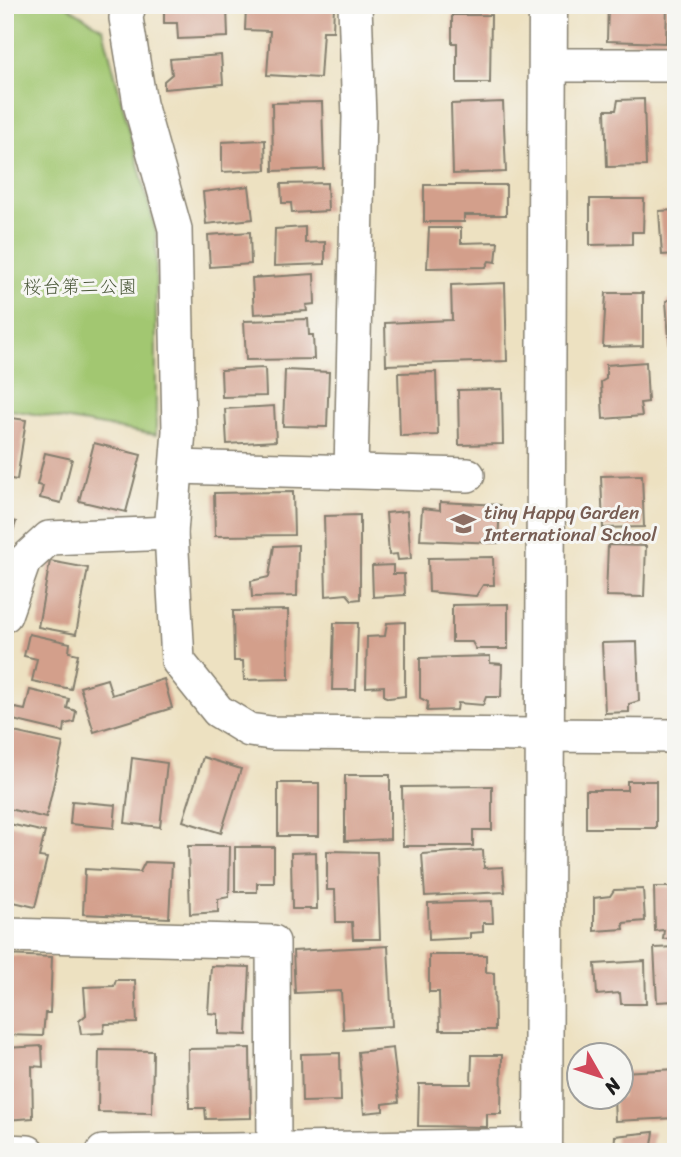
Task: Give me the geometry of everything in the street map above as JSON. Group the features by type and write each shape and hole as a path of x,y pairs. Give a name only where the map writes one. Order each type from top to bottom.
{"street":[{"path":"351,471 359,117 355,5"},
{"path":"103,1152 542,1148 548,5"},
{"path":"120,10 140,104 175,229 177,467 171,533 178,662 218,711 250,730 271,733 676,736"},
{"path":"548,65 676,65"},
{"path":"177,467 468,475"},
{"path":"5,615 24,561 49,538 171,533"},
{"path":"5,935 273,942 274,1149"},
{"path":"5,1151 28,1152"}],"green space":[{"name":"桜台第二公園","path":"5,5 65,5 103,29 156,232 156,435 5,409"}],"building":[{"path":"284,5 334,5 333,31 323,31 320,78 267,75 270,31 245,30 246,8 283,10"},
{"path":"608,5 667,5 666,43 607,41"},
{"path":"227,7 228,37 178,39 177,23 164,23 164,10"},
{"path":"452,15 491,15 490,83 457,83 457,43 452,43"},
{"path":"221,55 223,84 164,89 164,81 172,74 170,59"},
{"path":"644,99 646,166 607,167 605,110 616,110 618,100"},
{"path":"322,102 324,169 273,171 272,103"},
{"path":"503,102 506,172 453,174 451,104"},
{"path":"669,105 676,105 676,164 670,164"},
{"path":"265,140 266,170 222,172 222,142"},
{"path":"327,183 328,211 292,213 291,203 282,203 281,184"},
{"path":"424,185 506,185 506,215 464,215 464,222 424,222"},
{"path":"249,186 253,219 206,224 203,192"},
{"path":"590,199 644,199 643,232 632,232 632,244 590,245"},
{"path":"676,210 676,254 662,255 659,211"},
{"path":"305,227 305,243 325,242 325,264 274,266 275,229"},
{"path":"429,228 461,228 461,243 498,242 496,262 489,261 486,267 427,268"},
{"path":"250,232 251,264 210,267 208,235"},
{"path":"314,274 315,304 306,305 307,311 254,314 252,278"},
{"path":"505,283 507,361 386,365 385,323 452,320 451,285"},
{"path":"606,293 643,293 643,346 603,347"},
{"path":"676,296 676,349 670,350 666,301"},
{"path":"308,319 309,335 313,335 314,359 246,360 244,321"},
{"path":"646,362 648,402 640,403 642,416 603,419 601,382 606,379 606,365"},
{"path":"265,368 266,396 222,397 221,370"},
{"path":"285,370 329,372 327,427 283,426"},
{"path":"436,372 438,435 400,436 398,373"},
{"path":"502,389 503,444 459,445 458,390"},
{"path":"274,406 276,441 227,444 225,409"},
{"path":"5,417 26,420 17,480 5,478"},
{"path":"94,443 141,455 126,512 79,501"},
{"path":"45,453 72,459 61,503 40,498 43,486 37,485"},
{"path":"642,475 644,527 603,528 601,476"},
{"path":"293,492 294,535 215,536 214,493"},
{"path":"440,502 500,505 498,543 420,540 422,508 440,510"},
{"path":"407,511 411,559 398,560 397,554 389,555 386,513"},
{"path":"360,515 360,599 352,600 347,594 326,596 324,516"},
{"path":"5,519 16,522 6,553 5,553"},
{"path":"298,545 297,596 252,597 251,581 269,577 274,546"},
{"path":"608,545 646,546 644,597 606,596"},
{"path":"493,557 494,585 483,585 476,596 429,592 428,558"},
{"path":"50,561 88,568 76,634 38,627"},
{"path":"393,565 393,574 404,574 405,595 373,597 372,566"},
{"path":"508,604 508,649 476,649 472,642 452,642 452,605"},
{"path":"288,610 289,679 244,680 243,661 234,661 233,611"},
{"path":"405,622 405,696 389,698 384,696 384,686 366,687 367,637 385,636 387,623"},
{"path":"334,623 358,623 356,690 332,690"},
{"path":"29,634 70,643 69,652 78,654 71,689 32,681 37,659 24,656"},
{"path":"637,642 639,701 629,704 629,712 605,713 602,643"},
{"path":"490,656 490,663 502,664 501,697 486,697 483,705 458,703 457,710 427,711 428,702 420,698 420,658"},
{"path":"107,679 112,695 164,679 172,708 94,732 80,687"},
{"path":"30,690 69,699 67,708 76,711 74,722 65,724 64,732 13,720 15,708 25,710"},
{"path":"5,730 63,743 46,818 5,808"},
{"path":"203,757 241,769 221,833 183,821"},
{"path":"132,758 167,763 160,827 125,823"},
{"path":"345,775 390,775 390,839 345,841"},
{"path":"627,781 656,781 656,828 586,828 586,790 627,790"},
{"path":"278,783 319,783 319,836 278,836"},
{"path":"492,786 492,830 473,830 473,846 403,846 402,787"},
{"path":"72,801 116,805 114,828 70,824"},
{"path":"5,823 45,832 39,857 47,858 35,907 5,900"},
{"path":"188,846 230,846 229,897 218,899 218,912 190,914"},
{"path":"235,847 274,847 274,883 257,883 257,892 235,892"},
{"path":"483,850 484,868 503,867 505,892 425,896 422,854"},
{"path":"327,851 377,852 380,939 353,939 352,922 336,922 335,890 327,890"},
{"path":"316,852 317,909 292,909 291,853"},
{"path":"145,862 172,863 169,918 83,914 85,869 140,872"},
{"path":"654,887 676,887 676,938 663,939 664,930 655,931"},
{"path":"643,889 645,921 623,923 624,929 594,931 594,898 610,896 614,890"},
{"path":"492,901 493,923 483,923 483,932 470,933 470,938 429,940 428,903"},
{"path":"388,946 392,1026 343,1029 341,991 295,993 293,951"},
{"path":"676,947 676,1001 657,1002 654,948"},
{"path":"5,955 52,957 50,1013 45,1013 43,1036 5,1035"},
{"path":"429,955 486,955 486,972 494,973 495,1030 440,1030 439,992 429,992"},
{"path":"645,961 646,1004 621,1004 620,993 597,995 595,964"},
{"path":"211,966 250,967 247,1035 218,1034 218,1014 208,1013"},
{"path":"116,980 135,980 137,1023 105,1024 103,1033 81,1034 79,1021 86,1015 84,987 114,986"},
{"path":"42,1046 43,1067 32,1066 33,1118 5,1120 5,1048"},
{"path":"250,1048 251,1118 206,1119 205,1108 189,1108 188,1049"},
{"path":"393,1048 399,1102 383,1104 383,1111 364,1113 358,1052"},
{"path":"99,1050 153,1051 152,1113 98,1112"},
{"path":"340,1053 341,1101 302,1102 301,1054"},
{"path":"472,1055 502,1055 501,1114 487,1114 487,1127 418,1126 419,1084 471,1084"},
{"path":"676,1069 676,1118 615,1121 615,1112 636,1112 636,1071"},
{"path":"654,1132 651,1152 614,1152 615,1136"}],"place":[{"name":"tiny Happy Garden International School","path":"464,523"}]}
